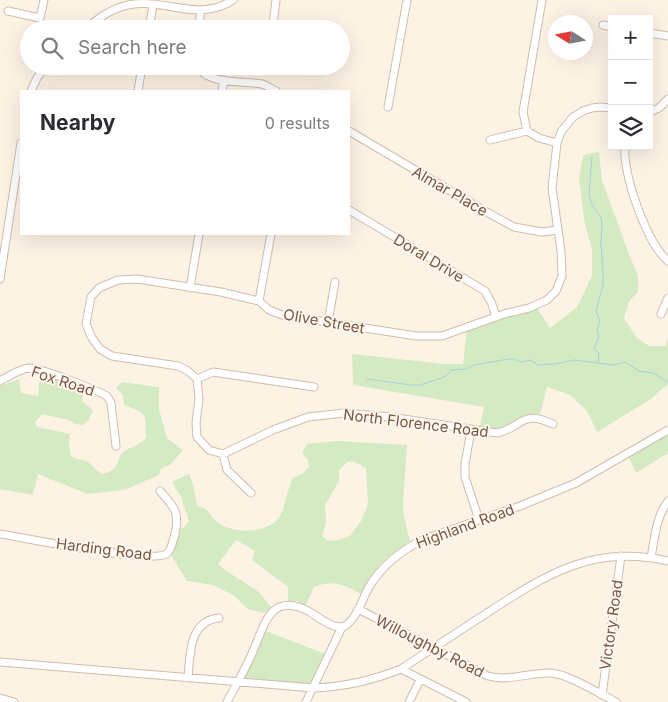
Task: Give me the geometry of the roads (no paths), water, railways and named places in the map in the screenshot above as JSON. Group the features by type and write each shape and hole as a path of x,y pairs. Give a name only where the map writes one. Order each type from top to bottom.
{"street":[{"path":"8,11 40,18 44,0"},
{"path":"121,0 134,4 201,11 216,8 233,0"},
{"path":"274,20 276,0"},
{"path":"388,107 407,0"},
{"path":"527,132 523,112 542,0"},
{"path":"96,20 108,13 134,4"},
{"path":"150,20 153,5"},
{"path":"200,20 201,11"},
{"path":"603,26 608,27"},
{"path":"653,34 668,36"},
{"path":"31,90 39,75"},
{"path":"138,90 141,75"},
{"path":"210,75 224,80 263,84 274,90"},
{"path":"222,90 224,80"},
{"path":"653,110 667,102"},
{"name":"Olive Street","path":"197,379 188,371 178,366 112,356 100,349 92,338 86,324 91,297 99,288 118,280 137,279 221,292 259,301 269,310 282,315 416,336 442,336 535,305 547,300 556,291 562,276 552,188 557,143 566,124 583,111 600,106 608,107"},
{"name":"Almar Place","path":"350,132 507,223 542,232 557,230"},
{"path":"490,140 527,132 539,138 557,143"},
{"path":"625,150 624,163 644,223 656,248 668,261"},
{"path":"0,280 18,186 20,157"},
{"name":"Doral Drive","path":"350,211 485,291 496,317"},
{"path":"190,288 199,235"},
{"path":"259,301 271,235"},
{"path":"328,322 335,282"},
{"path":"661,314 668,298"},
{"name":"Fox Road","path":"0,381 30,368 52,374 107,396 112,407 116,446"},
{"path":"251,493 227,470 223,454 208,450 197,437 196,423 199,399 197,379 213,372 314,387"},
{"name":"North Florence Road","path":"223,454 273,430 308,417 344,413 390,417 497,433 530,418 540,419 553,424"},
{"path":"471,430 465,464 465,477 479,520"},
{"name":"Highland Road","path":"306,702 342,628 350,622 378,574 406,549 424,539 520,506 576,483 668,430"},
{"name":"Harding Road","path":"0,534 99,551 160,556 168,552 172,546 178,516 175,508 160,490"},
{"path":"651,557 659,515 668,501"},
{"path":"0,662 313,688 354,685 400,669 546,576 575,564 620,556 651,557 668,561"},
{"name":"Victory Road","path":"602,695 620,556"},
{"path":"227,702 251,657 265,620 277,608 288,605 299,606 331,625 342,628"},
{"name":"Willoughby Road","path":"358,609 488,676 499,678 556,673 616,702"},
{"path":"188,678 193,640 198,627 211,618 219,618"},
{"path":"400,669 466,702"},
{"path":"409,702 420,680"},
{"path":"0,698 14,702"}],"waterway":[{"path":"592,157 589,194 592,205 601,217 602,224 603,285 596,311 600,321 597,330 599,336 594,349 599,353 598,362"},
{"path":"367,379 420,385 444,377 452,370 514,359 521,362 531,360 538,365 574,360 614,365 625,362 639,371 653,373 668,382"}]}
